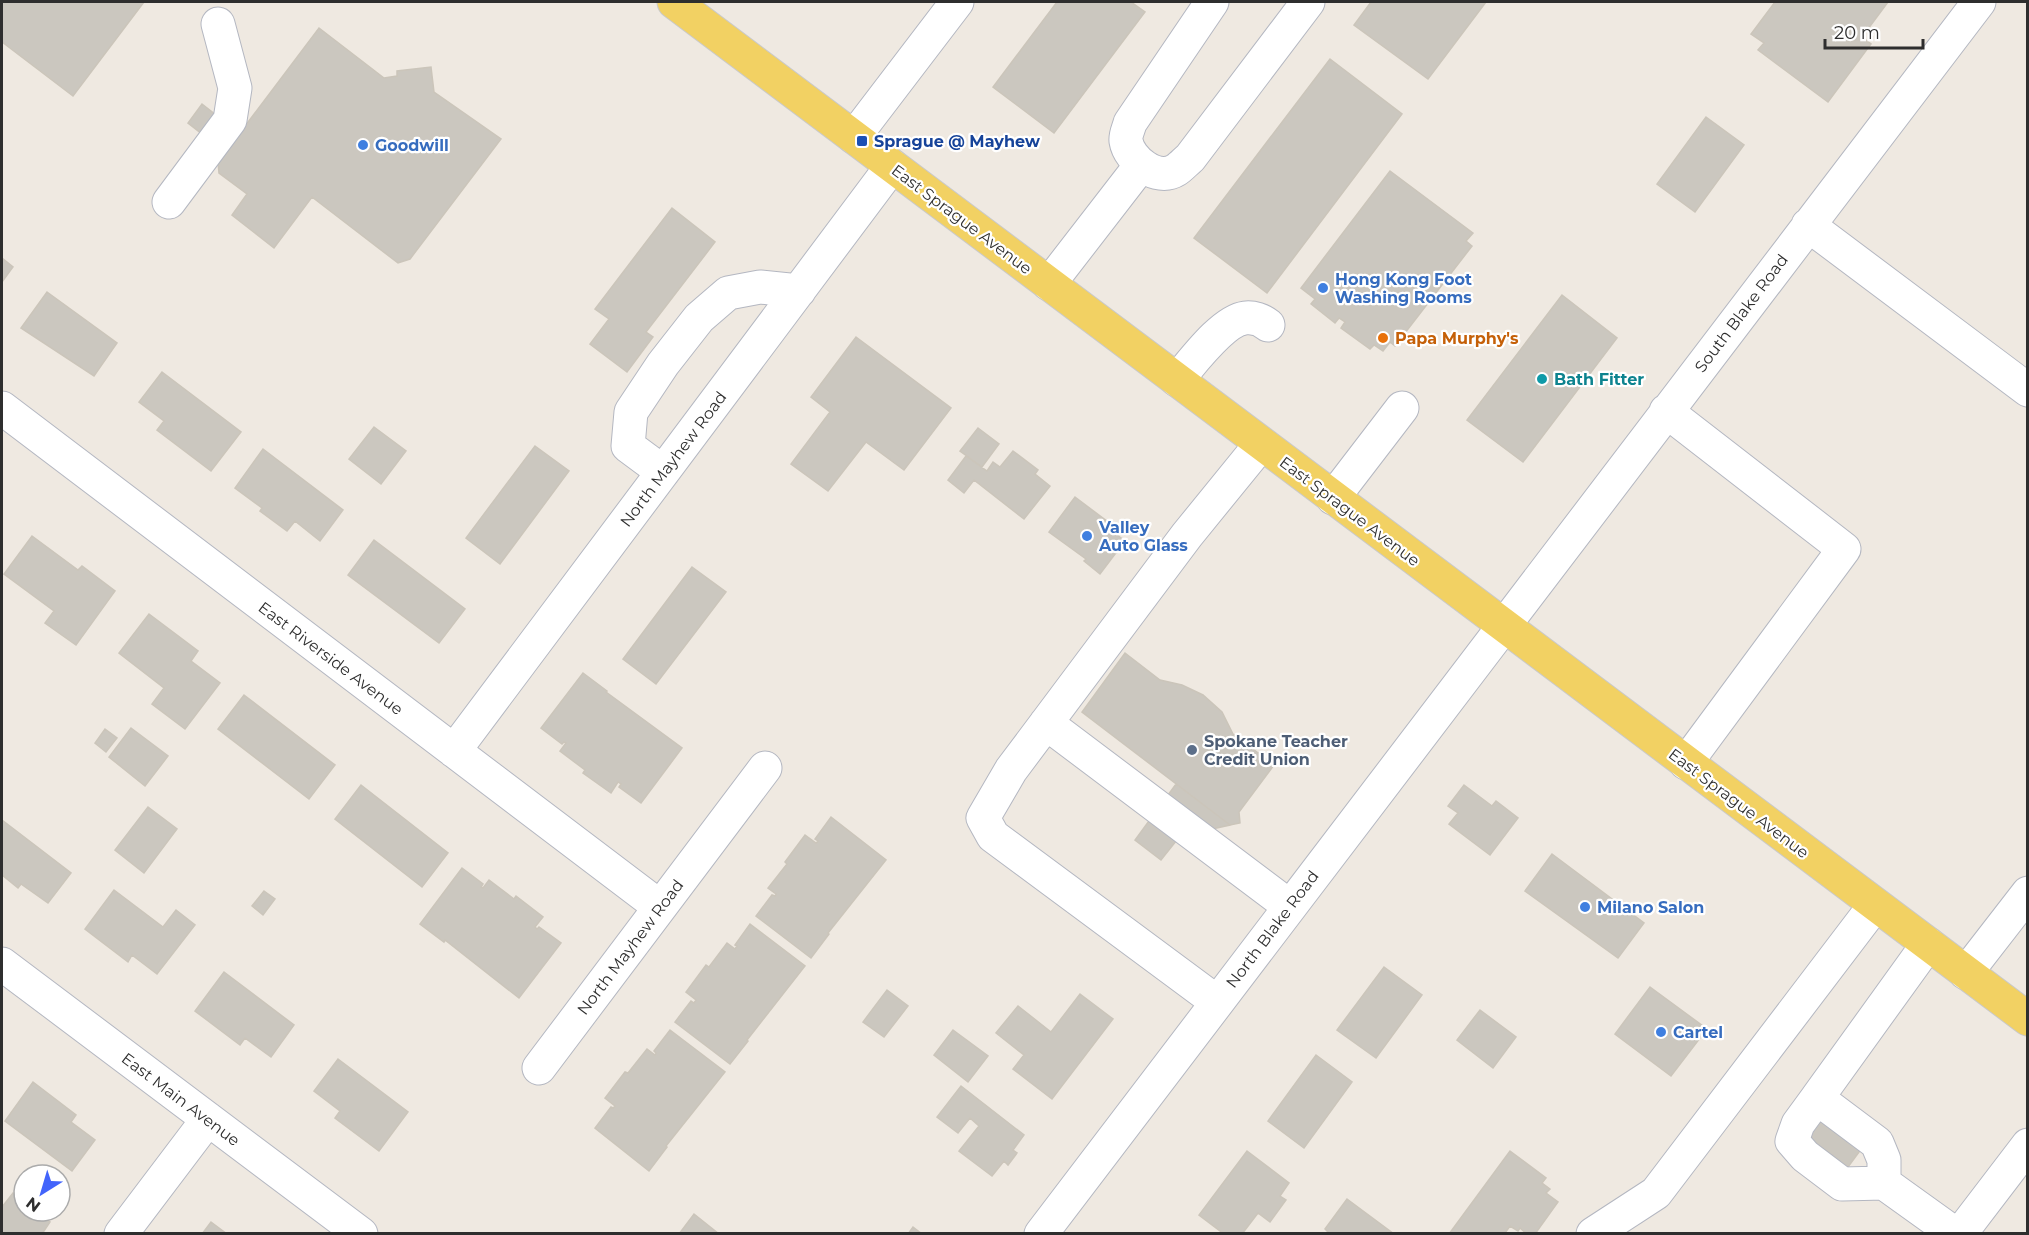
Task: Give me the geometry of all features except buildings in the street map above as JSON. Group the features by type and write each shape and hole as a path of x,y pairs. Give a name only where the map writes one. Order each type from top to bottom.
{"main road":[{"name":"East Sprague Avenue","path":"674,2 2028,1019"}],"street":[{"path":"855,138 957,2"},
{"path":"1212,2 1131,123 1125,139 1130,153 1141,165 1158,172 1174,171 1190,158 1308,2"},
{"name":"South Blake Road","path":"1503,625 1979,2"},
{"path":"169,202 230,120 235,88 218,24"},
{"path":"1049,284 1141,165"},
{"name":"North Mayhew Road","path":"454,751 892,166"},
{"path":"1808,225 2028,390"},
{"path":"663,472 628,446 631,412 663,364 699,318 728,293 760,287 798,291"},
{"path":"1177,380 1226,327 1245,318 1255,319 1268,325"},
{"name":"East Riverside Avenue","path":"2,408 660,907"},
{"path":"1334,498 1402,408"},
{"path":"1666,411 1844,549 1686,763"},
{"path":"1217,1002 993,836 983,818 1011,770 1187,535 1261,444"},
{"name":"North Blake Road","path":"1041,1233 1503,625"},
{"path":"1046,723 1289,906"},
{"name":"North Mayhew Road","path":"539,1068 765,768"},
{"path":"1966,973 2028,893"},
{"path":"1593,1233 1656,1193 1875,904"},
{"path":"1928,944 1798,1124 1792,1141 1805,1156 1842,1184 1884,1183 1955,1233"},
{"name":"East Main Avenue","path":"2,964 361,1233"},
{"path":"1817,1098 1877,1143 1884,1160 1884,1183"},
{"path":"122,1233 208,1119"},
{"path":"1960,1233 2028,1144"}],"place":[{"name":"Sprague @ Mayhew","path":"862,141"},
{"name":"Goodwill","path":"363,145"},
{"name":"Hong Kong Foot Washing Rooms","path":"1323,288"},
{"name":"Papa Murphy's","path":"1383,338"},
{"name":"Bath Fitter","path":"1542,379"},
{"name":"Valley Auto Glass","path":"1087,536"},
{"name":"Spokane Teacher Credit Union","path":"1192,750"},
{"name":"Milano Salon","path":"1585,907"},
{"name":"Cartel","path":"1661,1032"}]}
